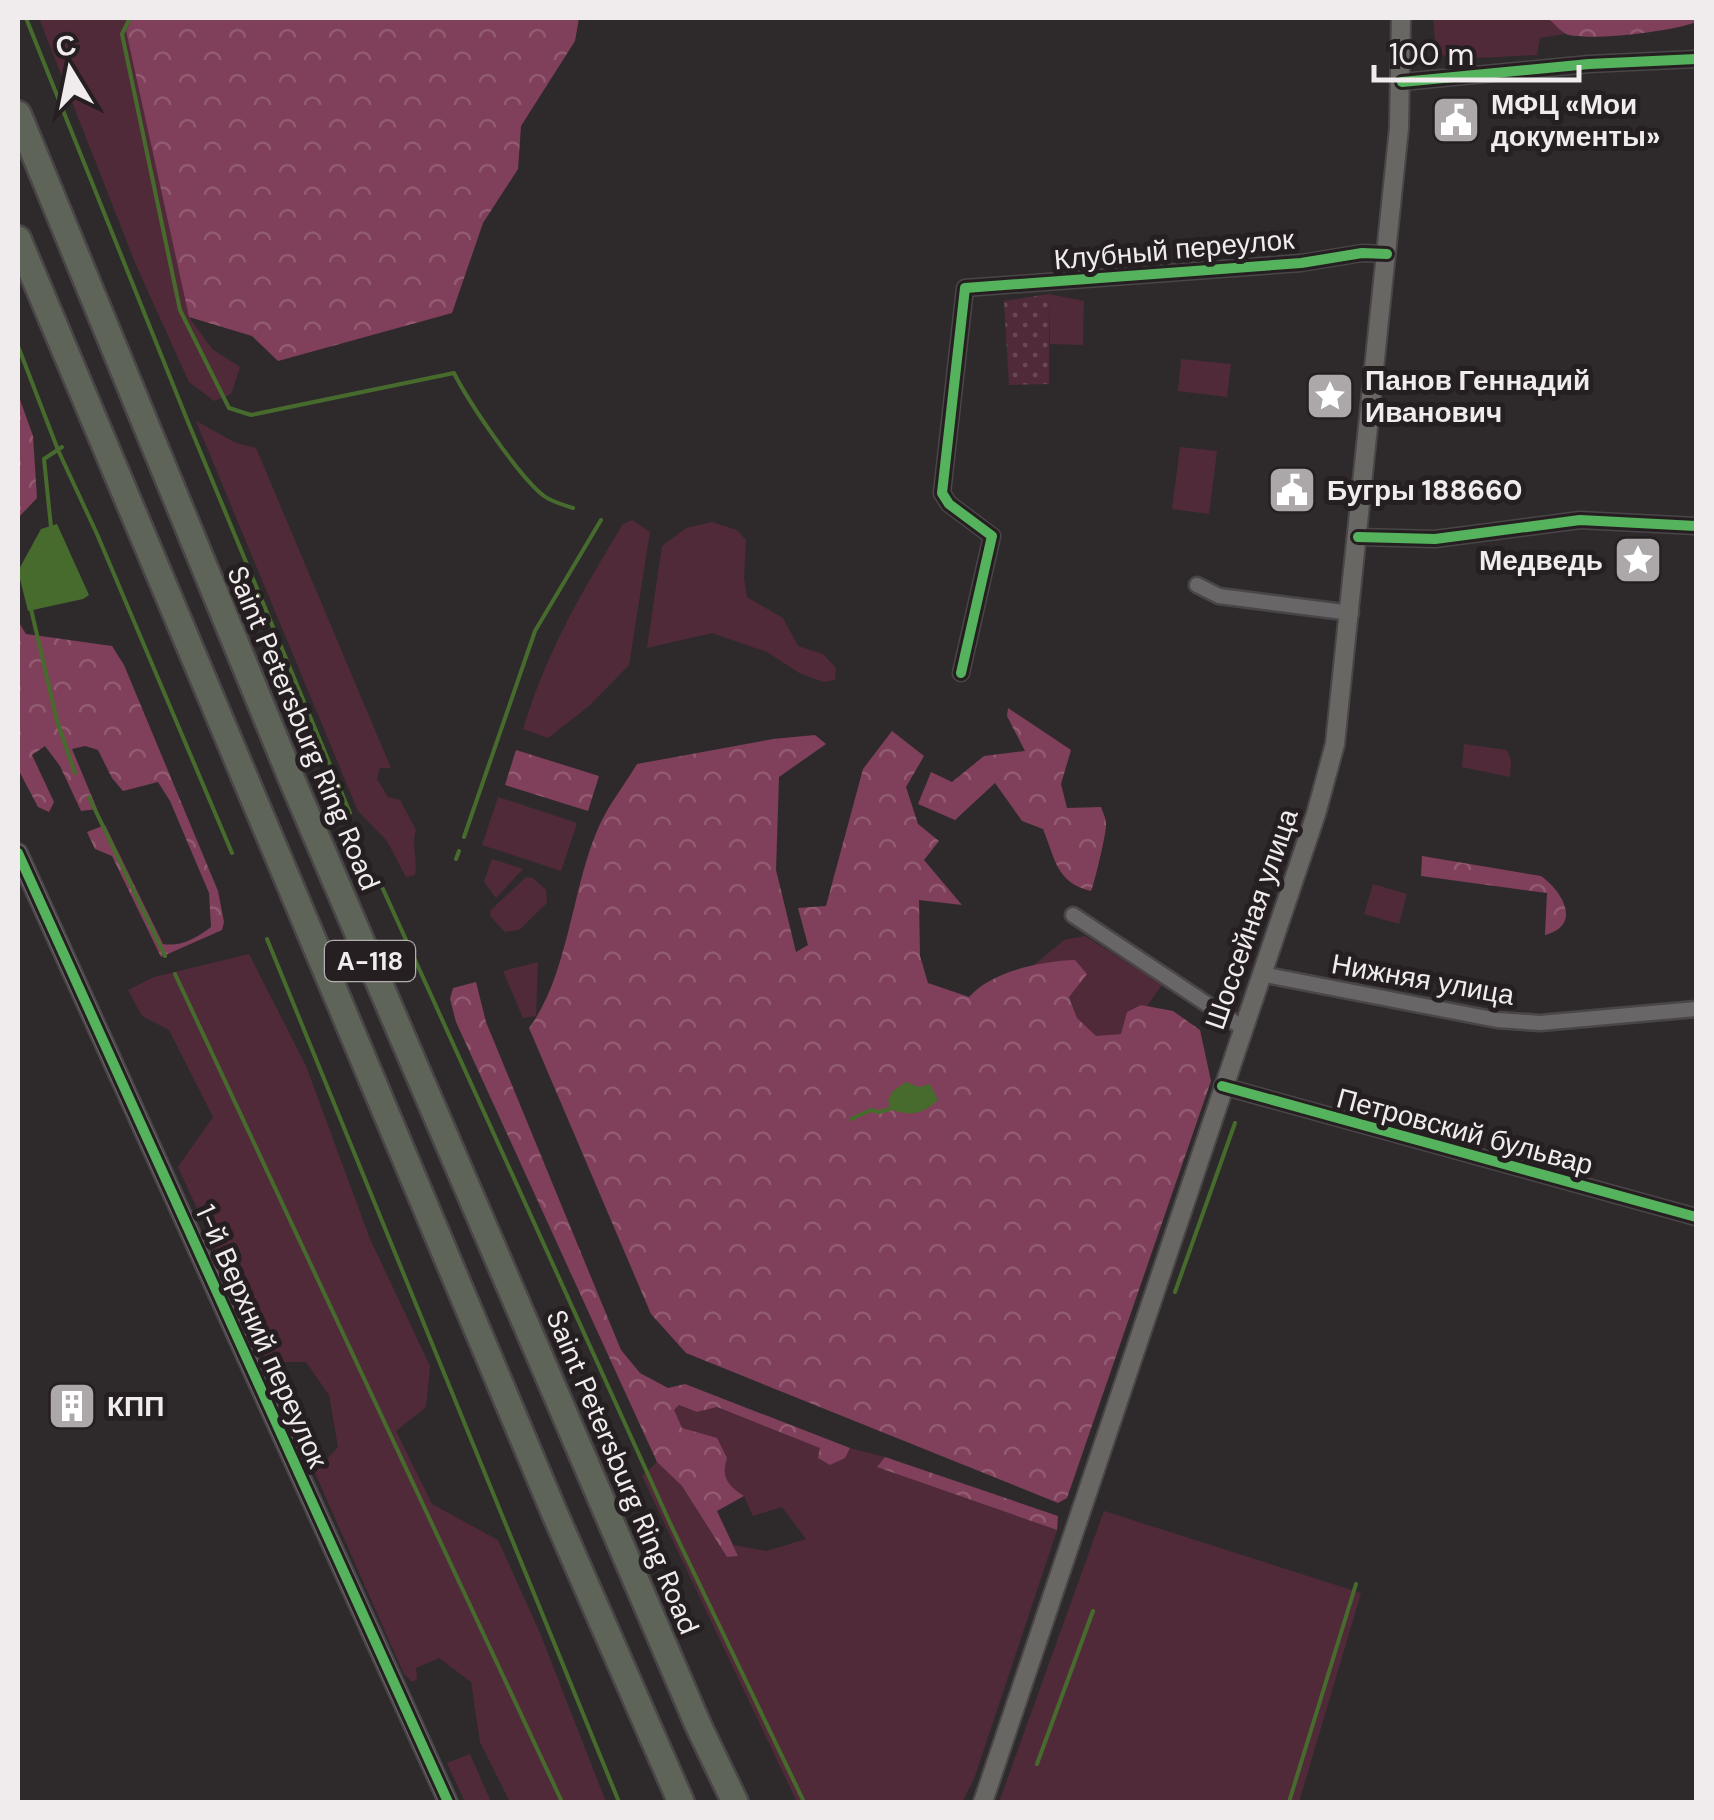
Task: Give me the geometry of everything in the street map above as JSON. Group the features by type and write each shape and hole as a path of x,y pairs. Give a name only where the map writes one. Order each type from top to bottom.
{"highway":[{"name":"Saint Petersburg Ring Road","path":"18,114 292,780 735,1802"},
{"name":"А-118","path":"18,238 546,1493 681,1802"}],"main road":[{"name":"Шоссейная улица","path":"983,1802 1331,760 1351,613 1387,254 1402,82 1401,18"}],"street":[{"path":"1402,82 1561,66 1696,59"},
{"name":"Клубный переулок","path":"962,673 992,536 949,504 942,493 965,288 1301,263 1362,252 1387,254"},
{"path":"1358,538 1435,539 1580,520 1696,526"},
{"path":"1197,585 1219,596 1351,613"},
{"name":"1-й Верхний переулок","path":"18,853 26,892 205,1260 268,1409 448,1802"},
{"path":"1073,915 1244,1028"},
{"name":"Нижняя улица","path":"1261,974 1497,1020 1540,1023 1696,1009"},
{"name":"Петровский бульвар","path":"1222,1086 1696,1217"}],"shaded area":[{"path":"39,18 132,18 126,31 189,317 212,349 240,367 231,394 214,401 189,382 136,265"},
{"path":"1433,18 1547,18 1565,34 1540,38 1537,55 1456,59 1436,53"},
{"path":"1049,294 1084,301 1083,345 1050,344"},
{"path":"1049,294 1049,384 1009,385 1004,301"},
{"path":"1181,359 1231,364 1227,397 1178,391"},
{"path":"196,421 236,443 256,448 391,768 380,768 377,779 388,797 400,800 416,830 415,875 406,877 387,841 358,811"},
{"path":"1180,447 1217,451 1209,514 1172,509"},
{"path":"632,520 650,532 629,665 589,706 548,738 523,729 566,623 623,524"},
{"path":"712,522 737,530 746,540 747,597 783,618 798,646 823,654 836,668 835,680 824,682 801,674 767,652 712,633 647,648 662,546 686,528"},
{"path":"57,524 89,595 28,611 18,571 41,529"},
{"path":"1464,744 1507,750 1510,777 1462,767"},
{"path":"498,797 577,823 561,871 482,845"},
{"path":"492,859 523,869 496,898 484,882"},
{"path":"526,877 546,890 547,903 519,930 505,932 490,911"},
{"path":"1373,884 1407,894 1399,924 1364,914"},
{"path":"1085,936 1162,985 1147,1006 1141,1005 1121,1034 1096,1037 1077,1018 1069,996 1029,969 1064,940"},
{"path":"249,954 306,1066 370,1239 430,1366 426,1407 396,1431 432,1504 498,1540 540,1633 606,1802 510,1802 480,1742 471,1682 439,1658 416,1668 417,1679 412,1682 404,1674 315,1473 338,1447 329,1395 306,1362 267,1362 178,1167 213,1117 169,1030 142,1016 128,990 154,977"},
{"path":"538,962 536,1016 523,1018 503,971"},
{"path":"906,1082 919,1087 930,1084 938,1100 916,1113 890,1109 888,1100 893,1091"},
{"path":"679,1405 697,1412 717,1407 821,1448 830,1465 844,1458 850,1448 885,1457 878,1467 1057,1530 974,1779 962,1802 797,1802 642,1476 657,1462 682,1486 727,1557 738,1556 733,1545 767,1551 806,1539 782,1507 753,1516 744,1496 729,1486 723,1471 682,1428 673,1410"},
{"path":"1104,1511 1361,1593 1299,1802 999,1802"},
{"path":"470,1754 491,1802 465,1802 447,1763"}],"green space":[{"path":"132,18 579,18 575,41 521,126 518,169 483,223 452,313 278,361 252,336 189,317 126,31"},
{"path":"1547,18 1696,18 1696,22 1651,32 1592,37 1566,34"},
{"path":"18,394 33,436 37,498 18,518"},
{"path":"18,621 26,634 112,646 124,665 218,891 222,930 161,957 112,856 95,849 87,832 105,825 163,944 182,943 206,931 211,927 209,893 158,782 123,791 98,750 85,746 72,749 97,809 81,811 60,766 45,746 32,755 54,802 49,812 38,807 18,769"},
{"path":"1008,708 1071,750 1061,784 1067,808 1101,807 1106,829 1091,891 1064,876 1043,829 1022,821 995,783 955,820 918,804 931,772 952,782 984,756 1025,751 1007,716"},
{"path":"892,731 924,756 906,787 918,824 939,841 924,860 962,905 919,900 920,956 928,983 969,997 991,980 1018,969 1075,960 1087,974 1069,997 1077,1018 1096,1036 1121,1034 1127,1012 1141,1005 1173,1011 1200,1030 1211,1081 1067,1498 1058,1503 686,1353 651,1314 529,1028 553,982 600,824 637,764 773,739 815,735 826,744 779,777 776,870 796,952 808,945 798,908 826,906 863,769"},
{"path":"516,750 599,776 588,811 505,785"},
{"path":"1422,856 1541,876 1562,899 1566,916 1563,924 1545,935 1547,893 1421,876"},
{"path":"476,982 486,1022 621,1350 640,1373 668,1388 685,1384 850,1448 845,1458 830,1465 818,1458 820,1448 717,1407 697,1412 679,1405 674,1410 682,1428 717,1438 727,1458 727,1480 744,1496 717,1511 738,1556 727,1557 682,1486 657,1462 456,1022 450,999 453,988"},
{"path":"885,1457 1058,1516 1057,1530 877,1467"}],"waterway":[{"path":"26,18 350,813"},
{"path":"130,18 122,34 180,310 229,408 251,415 454,373 521,473 544,496 573,508"},
{"path":"18,346 58,450 232,853"},
{"path":"51,527 44,459 62,447"},
{"path":"464,837 535,631 601,520"},
{"path":"31,609 57,721 75,773"},
{"path":"89,797 165,956"},
{"path":"456,859 459,851"},
{"path":"378,878 670,1523 804,1802"},
{"path":"267,939 619,1802"},
{"path":"175,974 562,1802"},
{"path":"851,1119 871,1110 890,1109"},
{"path":"1175,1292 1235,1123"},
{"path":"1289,1802 1356,1584"},
{"path":"1037,1764 1093,1611"}],"cycle path":[{"path":"1402,82 1589,64 1696,59"},
{"path":"961,673 992,536 949,504 942,493 965,288 1301,263 1362,253 1387,254"},
{"path":"1358,537 1435,539 1580,520 1696,526"},
{"path":"18,853 448,1802"},
{"path":"1222,1086 1696,1217"}],"place":[{"name":"МФЦ «Мои документы»","path":"1456,120"},
{"name":"Панов Геннадий Иванович","path":"1330,396"},
{"name":"Бугры 188660","path":"1292,490"},
{"name":"Медведь","path":"1638,560"},
{"name":"КПП","path":"72,1406"}]}
